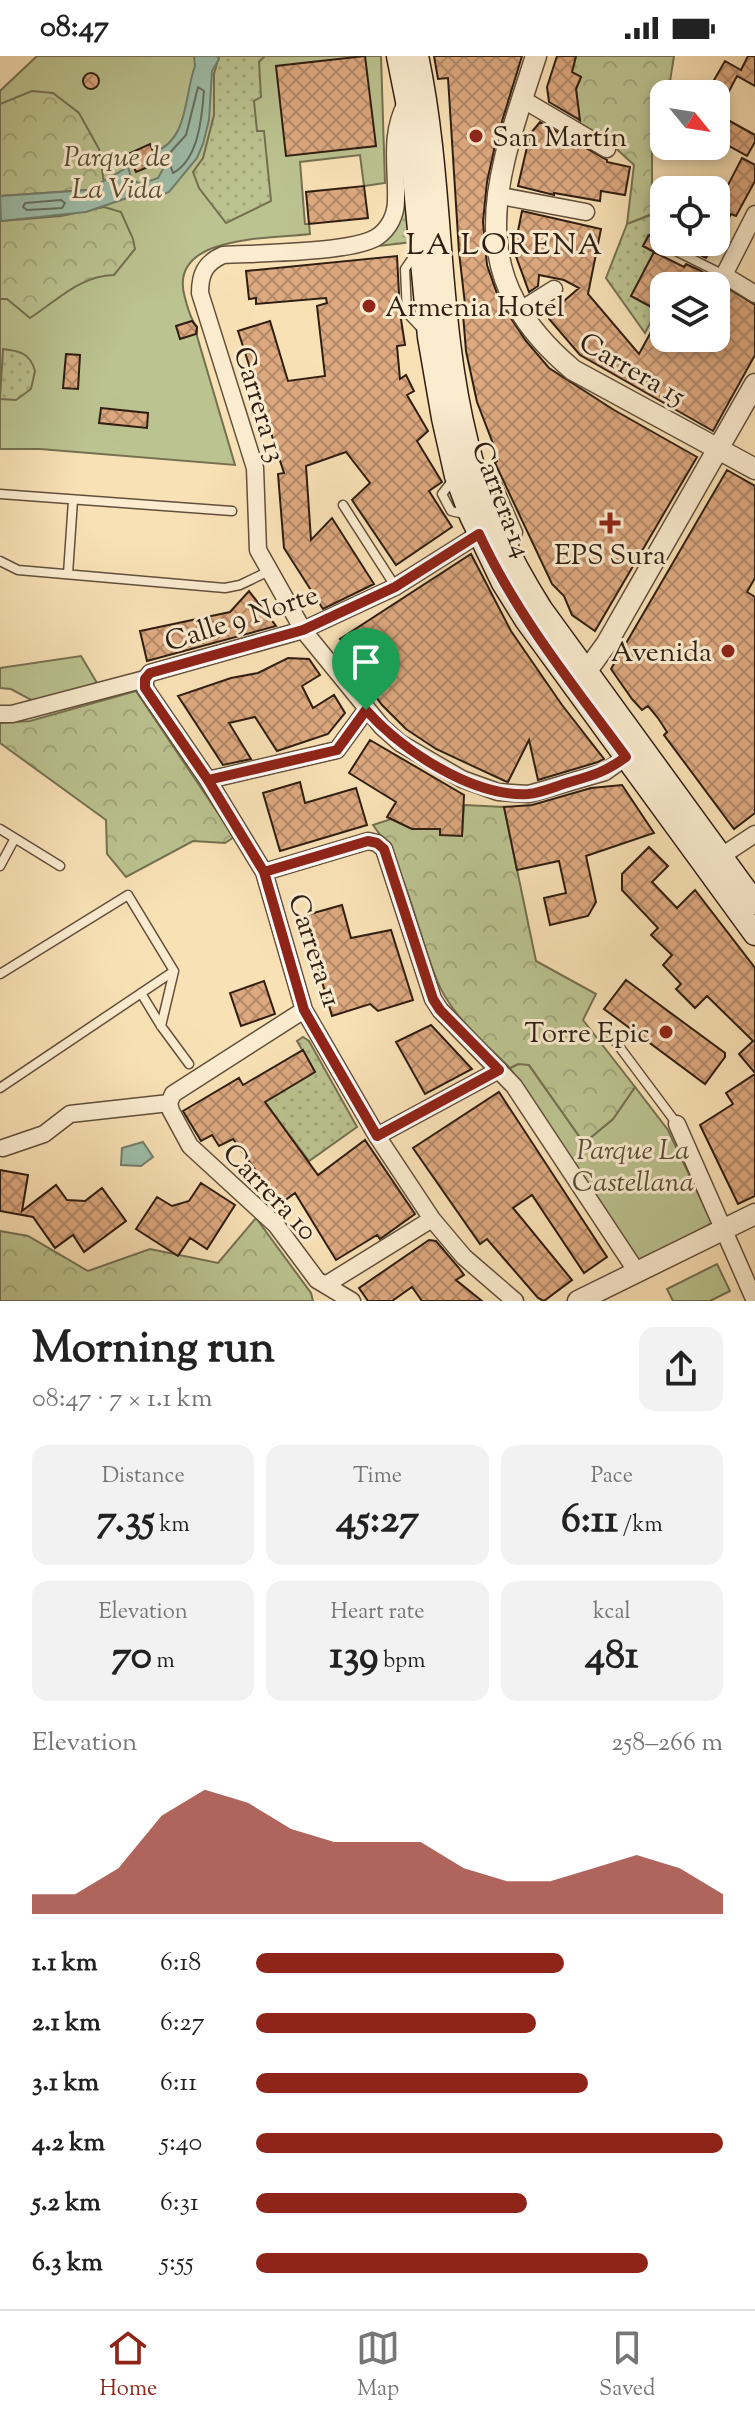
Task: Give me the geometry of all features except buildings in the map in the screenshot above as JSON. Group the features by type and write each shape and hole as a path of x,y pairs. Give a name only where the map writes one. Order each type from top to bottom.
{"main road":[{"name":"Carrera 14","path":"398,56 407,101 429,337 443,418 465,472 488,507 510,556 626,757 755,934"},
{"name":"Carrera 14","path":"417,56 425,97 465,472 475,525 503,583 526,620 579,678 755,903"}],"street":[{"name":"Carrera 15","path":"536,56 496,195 494,223 497,253 519,311 550,350 573,370 755,469"},
{"path":"522,99 607,149"},
{"name":"Carrera 13","path":"407,101 394,132 396,204 386,230 362,243 223,255 212,260 204,269 200,281 200,293 255,468 258,550 303,630 366,710 400,743 462,779 498,792 529,794 605,772 626,757"},
{"path":"496,195 586,212"},
{"path":"726,272 755,214"},
{"path":"730,279 754,293"},
{"path":"519,311 554,289"},
{"path":"579,678 607,643 755,384"},
{"name":"Calle 9 Norte","path":"0,714 12,714 145,679 150,673 303,630 395,587 475,525"},
{"name":"Carrera 11","path":"145,679 145,688 208,780 264,872 304,1010 377,1136 432,1219 473,1265 515,1301"},
{"path":"208,780 337,750 366,710"},
{"path":"720,857 755,834"},
{"path":"264,872 368,841 384,849 433,999 514,1086 637,1272"},
{"path":"3,1148 44,1134 70,1114 169,1103 194,1071 304,1010"},
{"path":"377,1136 499,1070"},
{"name":"Carrera 10","path":"169,1103 190,1146 276,1225 317,1280 352,1301"},
{"path":"677,1124 755,1301"},
{"path":"578,1301 755,1214"},
{"path":"327,1284 432,1219"}],"lane":[{"path":"686,256 718,272"},
{"path":"0,494 232,511"},
{"path":"68,574 73,500"},
{"path":"343,505 395,587"},
{"path":"0,561 18,570 225,588 240,585 270,571"},
{"path":"0,829 60,866"},
{"path":"0,866 14,840"},
{"path":"0,974 128,895 174,971 161,1026"},
{"path":"0,1088 174,971"},
{"path":"141,993 194,1071"},
{"path":"612,1037 677,1124"}],"green space":[{"name":"Parque de La Vida","path":"37,56 381,56 385,183 364,186 360,155 300,162 305,224 309,224 310,234 226,244 206,251 191,262 183,277 185,298 197,327 235,465 40,449 0,449 0,91"},
{"path":"219,56 265,56 259,62 261,97 254,101 257,131 264,131 271,201 226,223 199,188 193,172 203,158 214,115 214,74"},
{"path":"576,56 674,56 670,80 650,80 650,215 627,224 634,165 609,142 580,125 576,89 581,77 572,72"},
{"path":"32,91 53,93 79,113 99,149 104,183 88,190 0,196 0,104"},
{"path":"409,204 412,242 378,246 402,205"},
{"path":"104,207 121,212 135,249 114,275 79,284 30,318 7,299 0,299 0,214 2,221 61,216"},
{"path":"650,215 650,236 643,246 650,250 652,256 631,296 650,306 650,323 645,333 606,278 627,224"},
{"path":"3,349 24,354 35,371 31,389 16,400 0,399"},
{"path":"81,656 97,683 33,701 11,689 0,688 0,668"},
{"path":"136,691 234,837 225,843 193,841 126,877 107,854 106,820 0,743 0,723 30,721"},
{"path":"464,805 504,807 536,961 596,994 583,1020 635,1087 613,1119 584,1143 529,1065 518,1064 510,1068 468,1027 450,1004 436,978 403,879 373,825 391,819 412,829 440,829 440,835 462,835"},
{"path":"303,1037 309,1041 357,1127 309,1161 261,1097 270,1099 315,1072 297,1041"},
{"name":"Parque La Castellana","path":"528,1064 584,1143 613,1119 635,1087 668,1130 712,1223 643,1261 636,1259 510,1068"},
{"path":"256,1218 311,1293 313,1301 0,1301 0,1231 28,1236 88,1271 150,1249 218,1263"},
{"path":"717,1264 730,1291 710,1301 673,1301 667,1289"}],"water":[{"path":"194,56 217,56 219,59 212,71 209,120 197,158 169,192 159,196 139,195 86,212 1,221 0,196 88,190 128,167 132,180 141,184 158,178 163,169 154,152 174,138 184,115 195,66"},
{"path":"143,1142 153,1157 141,1166 121,1165 122,1148"}],"place":[{"name":"San Martín","path":"476,136"},
{"name":"Armenia Hotel","path":"369,306"},
{"name":"EPS Sura","path":"610,523"},
{"name":"Avenida","path":"728,651"},
{"name":"Torre Epic","path":"666,1032"}],"district":[{"name":"LA LORENA","path":"505,244"}],"route":[{"path":"366,710 337,750 208,780 264,872 304,1010 377,1136 499,1070 433,999 384,849 368,841 264,872 208,780 145,688 145,679 150,673 303,630 395,587 479,534 503,583 526,620 626,757 605,772 529,794 498,792 462,779 400,743 366,710"}]}
